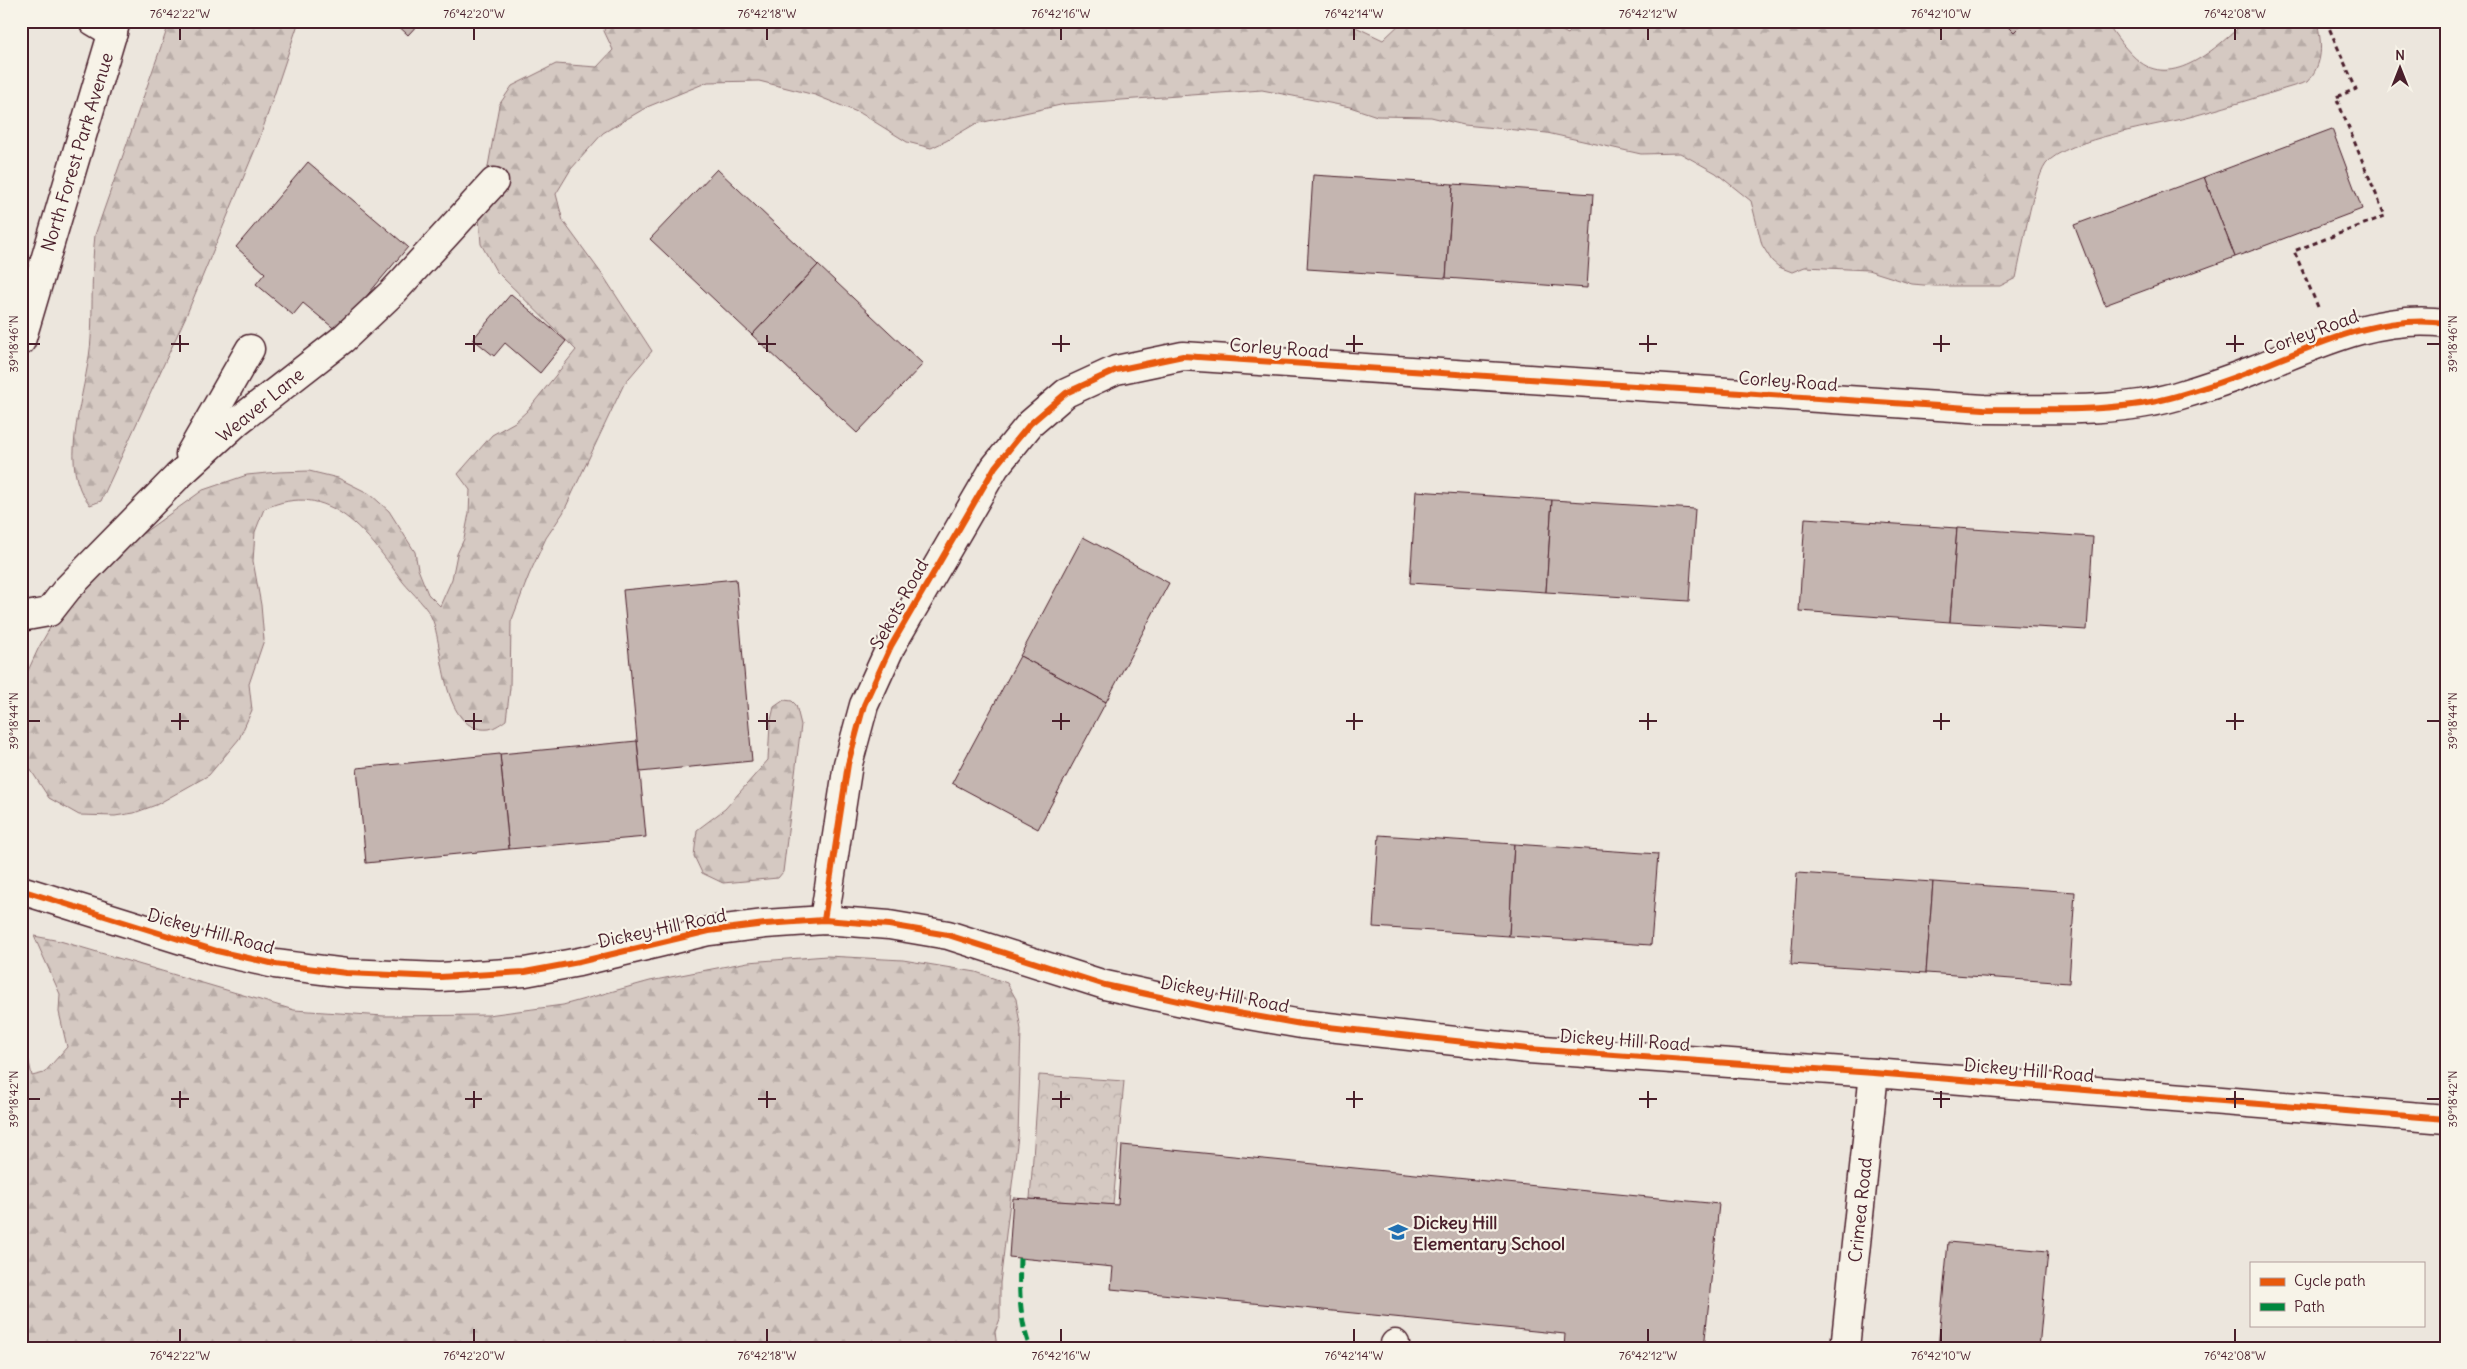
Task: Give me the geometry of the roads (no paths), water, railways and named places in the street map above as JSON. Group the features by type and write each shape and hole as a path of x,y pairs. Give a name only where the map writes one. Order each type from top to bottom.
{"street":[{"name":"North Forest Park Avenue","path":"22,332 107,25"},
{"name":"Weaver Lane","path":"21,617 49,612 67,589 177,477 238,421 358,325 394,291 494,182"},
{"name":"Corley Road","path":"1116,370 1182,356 1984,409 2111,407 2175,396 2254,370 2331,338 2372,326 2422,320 2446,323"},
{"path":"177,477 250,349"},
{"name":"Sekots Road","path":"824,920 848,764 864,705 891,646 995,466 1030,424 1066,393 1116,370"},
{"name":"Dickey Hill Road","path":"21,890 217,952 275,964 346,973 440,977 525,972 579,962 709,931 765,924 824,920 889,925 948,935 1105,985 1215,1009 1301,1024 1528,1049 1874,1073 2446,1119"},
{"name":"Crimea Road","path":"1845,1348 1874,1073"}],"place":[{"name":"Dickey Hill Elementary School","path":"1398,1232"}]}
